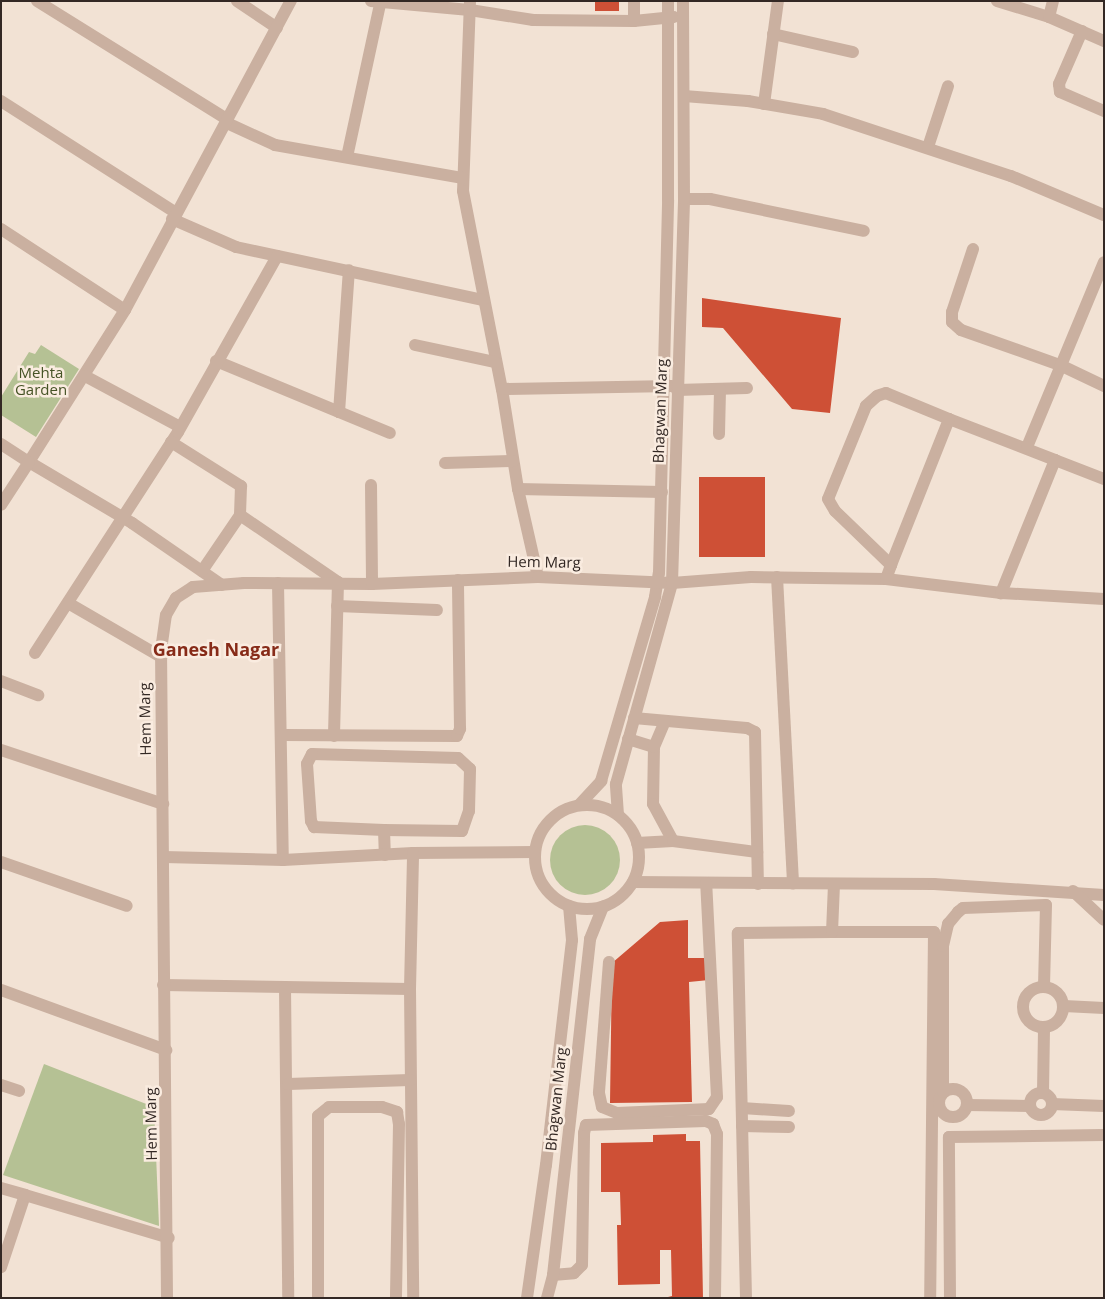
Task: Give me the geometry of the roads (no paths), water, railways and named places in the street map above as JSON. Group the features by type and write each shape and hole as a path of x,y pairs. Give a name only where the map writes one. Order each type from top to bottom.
{"street":[{"path":"38,1 228,122 275,145 463,178"},
{"path":"237,1 277,28"},
{"path":"1,505 85,376 125,310 174,216 228,122 291,1"},
{"path":"634,1 634,21"},
{"name":"Bhagwan Marg","path":"618,815 616,784 672,583 673,388 668,1"},
{"name":"Bhagwan Marg","path":"580,805 601,781 658,582 662,492 673,388 684,199 683,1"},
{"path":"764,104 778,1"},
{"path":"997,1 1049,17 1104,41"},
{"path":"1049,17 1053,1"},
{"path":"347,157 376,2 470,6 533,20 634,21 668,19 683,15"},
{"path":"470,6 463,178 483,300 502,389 518,489 538,576"},
{"path":"1082,31 1059,84 1060,92 1104,111"},
{"path":"773,34 853,52"},
{"path":"928,146 948,86"},
{"path":"684,96 764,104 823,114 928,146 1011,176 1104,215"},
{"path":"1,101 174,216 236,246 483,300"},
{"path":"684,199 710,199 864,231"},
{"path":"1,229 125,310"},
{"path":"973,248 952,312 952,322 961,330 1060,365 1104,386"},
{"path":"35,653 172,442 216,361 277,256"},
{"path":"1027,447 1104,262"},
{"path":"339,412 349,270"},
{"path":"415,344 495,362"},
{"path":"216,361 390,433"},
{"path":"85,376 180,427"},
{"path":"502,389 747,388"},
{"path":"719,434 720,389"},
{"path":"891,565 830,505 830,494 866,406 877,396 886,393 949,420 1027,447 1104,479"},
{"path":"886,579 949,420"},
{"path":"172,442 241,486 240,515 202,571"},
{"path":"1,444 124,518 222,585"},
{"path":"445,463 513,460"},
{"path":"1001,593 1055,460"},
{"path":"371,485 372,584"},
{"path":"518,489 662,492"},
{"path":"240,515 338,582 334,736"},
{"name":"Hem Marg","path":"167,1298 169,1238 163,985 164,857 161,657 166,615 176,598 193,587 222,585 338,582 372,584 538,576 672,583 777,577 886,579 1001,593 1104,598"},
{"path":"777,577 793,884"},
{"path":"283,735 457,736 460,729 458,580"},
{"path":"278,583 283,735 283,860"},
{"path":"68,603 161,657"},
{"path":"337,606 437,610"},
{"path":"1,681 38,695"},
{"path":"634,718 748,728 755,732 758,884"},
{"path":"665,721 654,747 653,804 673,841"},
{"path":"628,739 654,747"},
{"path":"1,750 162,804"},
{"path":"312,754 458,758 470,769 469,811 462,831 384,830 314,827 311,821 307,764 312,754"},
{"path":"580,805 602,807 618,815 626,823 637,844 639,861 633,882 621,896 603,906 586,910 569,906 553,897 538,877 534,852 543,829 561,812 580,805"},
{"path":"384,830 385,855"},
{"path":"637,844 673,841 758,852"},
{"path":"164,857 283,860 413,853 534,852"},
{"path":"413,853 410,989 413,1298"},
{"path":"1,862 127,906"},
{"path":"633,882 834,885 934,884 1073,890 1104,895"},
{"path":"609,962 599,1093 602,1107 617,1113 709,1109 717,1097 706,883"},
{"path":"832,932 834,885"},
{"path":"1044,987 1047,889"},
{"path":"1073,890 1104,920"},
{"path":"943,1092 951,1089 960,1091 966,1097 967,1105 962,1114 948,1117 938,1106 943,1092 943,946 948,924 963,908 1046,905"},
{"name":"Bhagwan Marg","path":"527,1298 546,1165 572,940 569,906"},
{"name":"Bhagwan Marg","path":"547,1298 553,1275 590,940 603,906"},
{"path":"746,1298 738,933 934,932 930,1298"},
{"path":"163,985 410,989"},
{"path":"1044,987 1055,990 1064,1006 1056,1024 1044,1028 1027,1020 1023,1007 1032,990 1044,987"},
{"path":"285,988 288,1084 288,1298"},
{"path":"1,990 166,1050"},
{"path":"1064,1006 1104,1008"},
{"path":"1043,1093 1044,1028"},
{"path":"288,1084 410,1080"},
{"path":"1,1085 19,1091"},
{"path":"1030,1106 1033,1096 1043,1093 1049,1095 1052,1104"},
{"path":"1052,1104 1104,1106"},
{"path":"1030,1106 1034,1112 1044,1115 1052,1104"},
{"path":"967,1105 1030,1106"},
{"path":"318,1298 318,1116 329,1107 373,1107 397,1112 399,1124 396,1298"},
{"path":"742,1108 789,1110"},
{"path":"553,1275 574,1274 582,1265 584,1134 586,1125 706,1121 713,1124 717,1134 715,1298"},
{"path":"742,1126 789,1128"},
{"path":"950,1298 949,1137 1104,1135"},
{"path":"1,1188 169,1238"},
{"path":"1,1267 26,1195"}],"district":[{"name":"Ganesh Nagar","path":"216,649"}],"park label":[{"name":"Mehta Garden","path":"41,380"}]}
